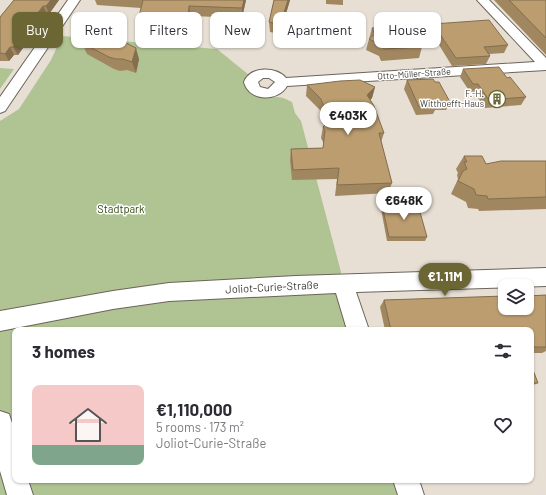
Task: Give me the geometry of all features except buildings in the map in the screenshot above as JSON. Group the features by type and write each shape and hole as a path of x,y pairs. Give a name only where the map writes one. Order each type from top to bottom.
{"street":[{"path":"0,108 74,0"},
{"path":"484,0 546,65"},
{"name":"Otto-Müller-Straße","path":"282,82 546,65"},
{"name":"Joliot-Curie-Straße","path":"0,321 113,300 169,292 296,285 546,277"},
{"path":"343,284 357,327"},
{"path":"0,423 12,468"},
{"path":"16,483 20,495"},
{"path":"407,483 411,495"}],"green space":[{"name":"Stadtpark","path":"63,36 71,37 71,48 127,48 127,41 135,42 135,48 217,49 249,75 245,85 250,93 258,96 281,98 292,102 295,113 301,121 341,272 341,299 349,327 12,327 12,483 397,483 401,495 0,495 0,121 19,109 51,60 56,48 63,48"},
{"path":"0,68 14,69 0,89"}],"place":[{"name":"F.-H. Witthoefft-Haus","path":"497,99"}]}
